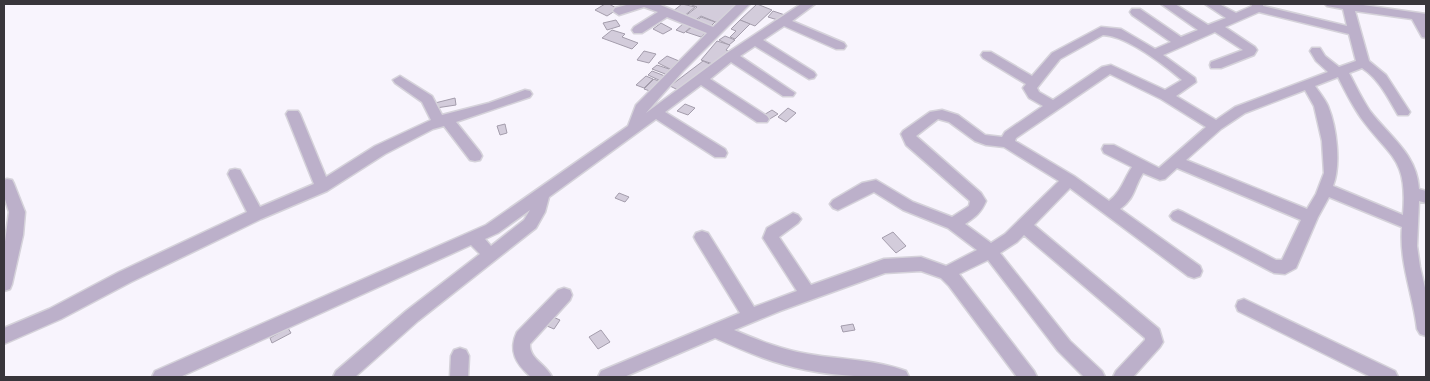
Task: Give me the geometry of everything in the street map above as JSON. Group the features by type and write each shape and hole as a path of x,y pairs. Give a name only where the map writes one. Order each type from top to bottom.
{"street":[{"path":"619,11 641,4"},
{"path":"648,4 714,32"},
{"path":"634,129 641,108 714,32 744,4"},
{"path":"161,377 492,229 634,129 730,56 807,4"},
{"path":"1166,4 1251,50 1216,65"},
{"path":"1211,4 1236,18"},
{"path":"1331,4 1422,17 1426,34"},
{"path":"1154,54 1236,18 1257,6 1356,32"},
{"path":"1348,6 1363,63 1382,76 1403,112"},
{"path":"638,30 668,11"},
{"path":"1136,12 1180,42"},
{"path":"783,21 840,46"},
{"path":"1054,107 1030,91 1030,88 1056,56 1101,31 1117,32 1154,54 1188,78 1188,82 1166,96"},
{"path":"754,40 810,75"},
{"path":"1316,51 1320,58 1340,72 1367,115 1394,145 1405,163 1411,193 1410,258 1424,313 1426,329"},
{"path":"987,55 1034,83"},
{"path":"730,56 788,93"},
{"path":"1110,149 1160,175 1216,126 1249,105 1363,63"},
{"path":"1008,142 1010,135 1107,70 1111,70 1166,96 1216,126"},
{"path":"701,79 762,119"},
{"path":"400,80 427,99 442,120 475,156"},
{"path":"1178,216 1274,266 1285,268 1290,264 1331,173 1329,141 1320,106 1307,83"},
{"path":"4,336 55,314 124,278 256,215 322,187 380,150 442,120 494,106 525,94"},
{"path":"656,113 720,153"},
{"path":"293,114 322,187"},
{"path":"954,224 975,209 978,201 976,197 911,140 908,134 939,114 949,116 981,138 1008,142 1010,146 1069,180 1194,271"},
{"path":"1176,162 1310,217"},
{"path":"1110,209 1125,196 1130,182 1141,165"},
{"path":"235,174 256,215"},
{"path":"947,273 1011,238 1069,180"},
{"path":"4,284 15,235 17,212 7,184"},
{"path":"838,204 867,187 876,186 908,206 954,224 990,250 1064,346 1096,377"},
{"path":"1325,189 1410,224"},
{"path":"1411,193 1426,197"},
{"path":"342,377 412,316 530,224 537,212 542,194"},
{"path":"793,219 773,232 771,238 808,294"},
{"path":"1024,226 1153,334 1154,342 1125,377"},
{"path":"702,237 751,316"},
{"path":"473,238 491,255"},
{"path":"617,375 715,330 884,266 921,264 947,273 1028,377"},
{"path":"543,377 522,356 519,350 520,344 523,337 564,295"},
{"path":"1244,306 1389,377"},
{"path":"715,330 749,346 817,364 867,373 882,370 900,377"},
{"path":"459,377 460,356"}],"building":[{"path":"605,4 618,9 607,16 595,10"},
{"path":"682,4 695,7 683,17 672,12"},
{"path":"689,4 739,4 718,23 701,16 694,21 684,17 697,7"},
{"path":"757,4 772,10 755,26 740,20"},
{"path":"773,11 785,15 781,21 768,17"},
{"path":"701,17 715,22 709,28 695,22"},
{"path":"616,20 620,26 607,30 603,23"},
{"path":"740,20 750,24 735,39 730,37 736,31 731,29"},
{"path":"661,23 672,29 663,34 653,29"},
{"path":"684,23 692,26 684,33 676,30"},
{"path":"693,26 707,31 701,37 686,32"},
{"path":"612,30 625,34 622,37 638,43 632,49 602,38"},
{"path":"725,36 735,40 729,45 719,40"},
{"path":"717,41 730,45 726,50 728,51 716,65 701,60"},
{"path":"644,51 656,54 649,63 637,60"},
{"path":"667,56 679,61 670,69 658,63"},
{"path":"703,61 714,66 682,92 670,86"},
{"path":"657,65 672,70 668,75 652,69"},
{"path":"652,71 665,76 661,81 648,75"},
{"path":"646,76 653,79 644,88 636,85"},
{"path":"654,79 660,82 650,91 644,89"},
{"path":"455,98 456,105 436,108 435,103"},
{"path":"685,104 695,108 688,115 677,111"},
{"path":"788,108 796,113 786,122 778,117"},
{"path":"772,110 778,114 768,120 762,116"},
{"path":"505,124 507,133 500,135 497,126"},
{"path":"619,193 629,197 625,202 615,198"},
{"path":"893,232 906,246 896,253 882,238"},
{"path":"553,317 560,320 554,329 547,326"},
{"path":"853,324 855,330 843,332 841,326"},
{"path":"288,328 291,333 272,343 270,338"},
{"path":"601,330 610,342 598,349 589,337"}]}
